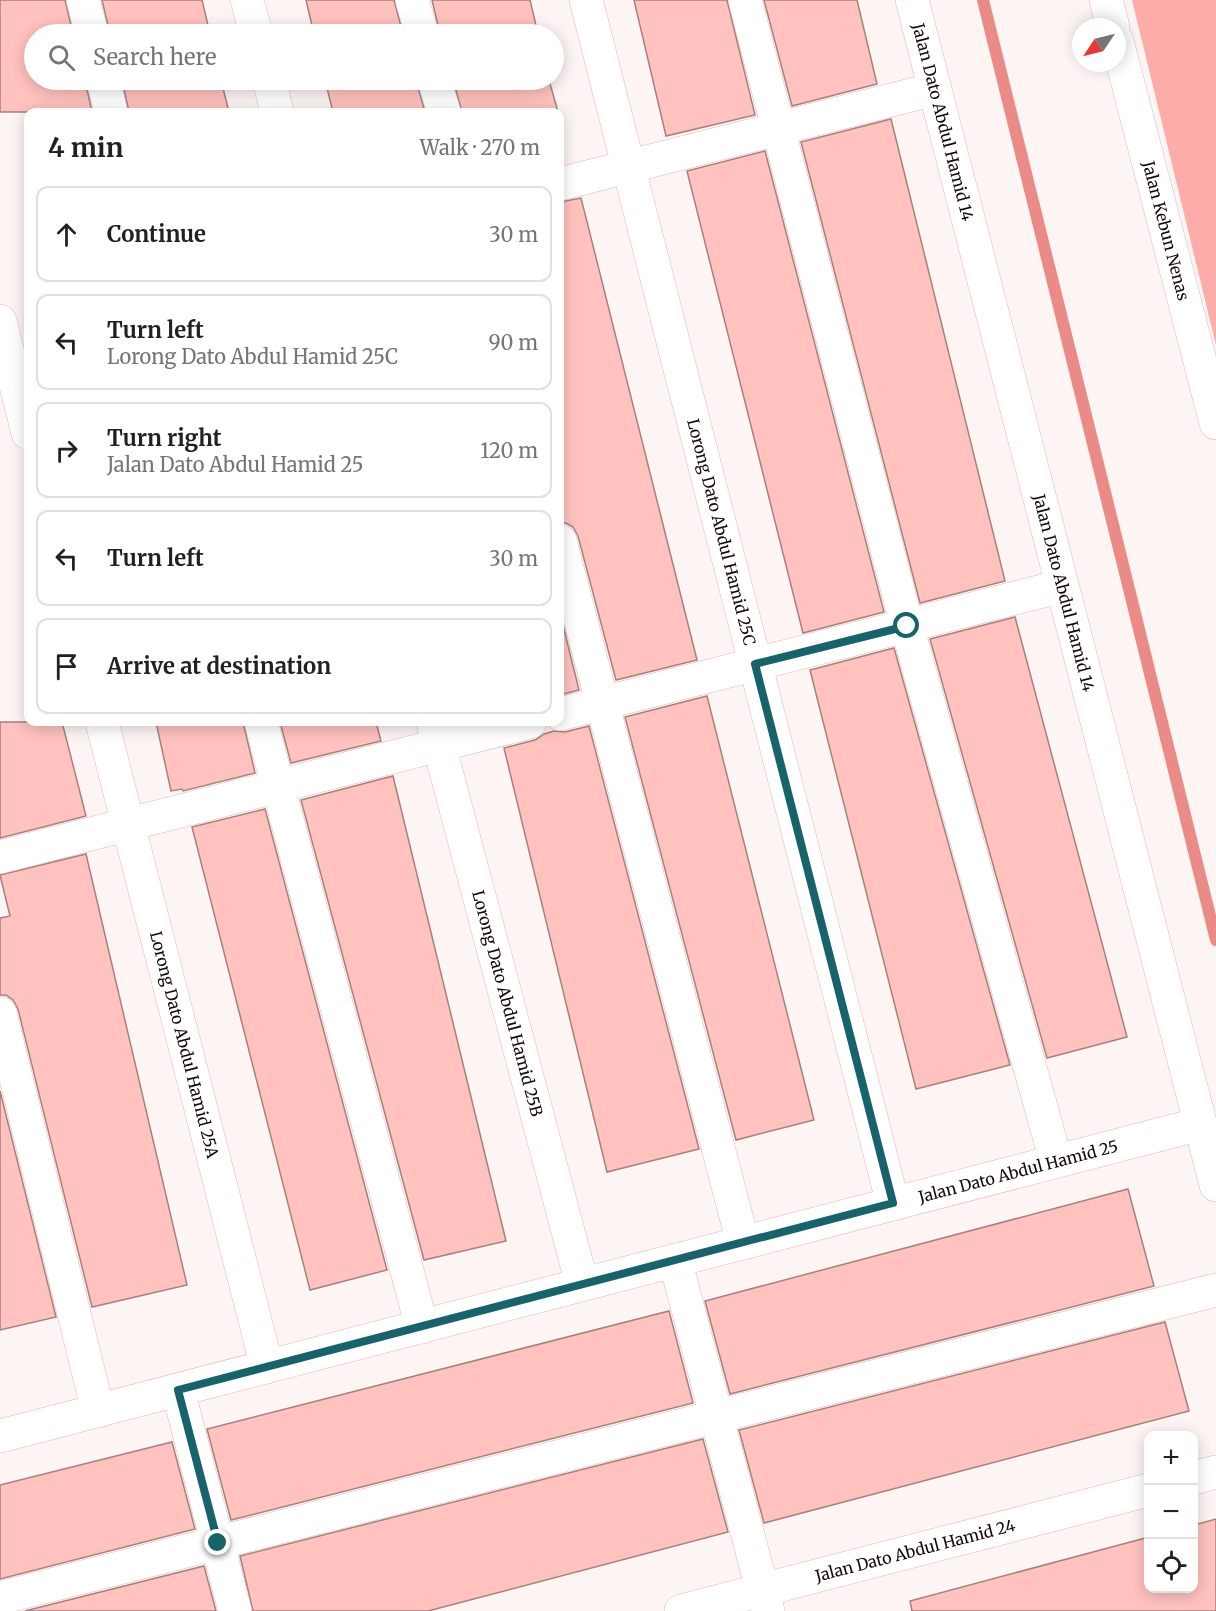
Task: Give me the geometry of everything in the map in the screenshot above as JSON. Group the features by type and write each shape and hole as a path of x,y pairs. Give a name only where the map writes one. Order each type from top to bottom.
{"street":[{"path":"83,0 89,24"},
{"path":"247,0 253,24"},
{"path":"412,0 419,24"},
{"name":"Lorong Dato Abdul Hamid 25C","path":"586,0 893,1203"},
{"path":"745,0 907,626 1056,1161"},
{"name":"Jalan Dato Abdul Hamid 14","path":"912,0 1216,1185"},
{"path":"1106,0 1111,18"},
{"name":"Jalan Kebun Nenas","path":"1125,72 1216,423"},
{"path":"564,183 935,89"},
{"path":"106,90 110,108"},
{"path":"271,90 276,108"},
{"path":"437,90 443,108"},
{"path":"8,324 24,411"},
{"path":"564,556 743,1243"},
{"path":"564,713 1062,586"},
{"name":"Lorong Dato Abdul Hamid 25A","path":"103,726 267,1367"},
{"path":"262,726 422,1326"},
{"path":"0,856 277,786 436,733 496,726"},
{"name":"Lorong Dato Abdul Hamid 25B","path":"436,733 582,1284"},
{"path":"0,1012 98,1411"},
{"name":"Jalan Dato Abdul Hamid 25","path":"0,1436 1200,1124"},
{"path":"675,1260 766,1600"},
{"path":"0,1598 1216,1290"},
{"path":"178,1390 235,1611"},
{"path":"1198,1477 1216,1472"},
{"name":"Jalan Dato Abdul Hamid 24","path":"681,1611 766,1600 1144,1491"}],"shaded area":[{"path":"1132,0 1216,0 1216,345"}],"building":[{"path":"0,0 65,0 71,24 24,24 24,90 87,90 91,108 24,108 24,112 0,112"},
{"path":"102,0 202,0 208,24 108,24"},
{"path":"306,0 394,0 400,24 312,24"},
{"path":"432,0 530,0 536,24 438,24"},
{"path":"634,0 727,0 755,115 666,136"},
{"path":"764,0 857,0 877,84 792,106"},
{"path":"124,90 224,90 228,108 128,108"},
{"path":"328,90 419,90 424,108 332,108"},
{"path":"456,90 552,90 557,108 461,108"},
{"path":"891,119 1005,581 920,603 801,142"},
{"path":"765,151 884,612 803,633 687,171"},
{"path":"581,198 697,660 616,680 578,536 573,527 564,523 564,201"},
{"path":"1015,617 1127,1037 1047,1058 930,639"},
{"path":"564,629 579,690 564,694"},
{"path":"894,648 1010,1065 916,1089 810,670"},
{"path":"707,696 814,1120 736,1140 625,717"},
{"path":"0,722 24,722 24,726 63,726 86,816 0,838"},
{"path":"157,726 244,726 255,773 183,791 182,789 171,791"},
{"path":"281,726 377,726 381,741 291,763"},
{"path":"589,726 699,1149 607,1172 504,748 535,740 554,731 565,732"},
{"path":"393,776 506,1241 424,1260 301,800"},
{"path":"265,809 387,1270 310,1290 192,827"},
{"path":"86,854 187,1285 92,1307 18,1009 13,1000 6,995 0,995 0,918 10,916 0,875"},
{"path":"0,1091 56,1317 0,1330"},
{"path":"1128,1189 1154,1286 730,1394 705,1301"},
{"path":"669,1311 693,1403 231,1520 207,1429"},
{"path":"1165,1322 1189,1411 764,1523 739,1430"},
{"path":"703,1439 728,1532 428,1611 253,1611 240,1556"},
{"path":"172,1442 195,1529 0,1579 0,1485"},
{"path":"1216,1519 1216,1611 912,1611 910,1601 1144,1538 1144,1593 1198,1593 1198,1524"},
{"path":"204,1566 216,1611 25,1611"}],"waterway":[{"path":"983,0 1216,940"}],"route":[{"path":"218,1543 178,1390 893,1203 755,664 907,626"}]}
